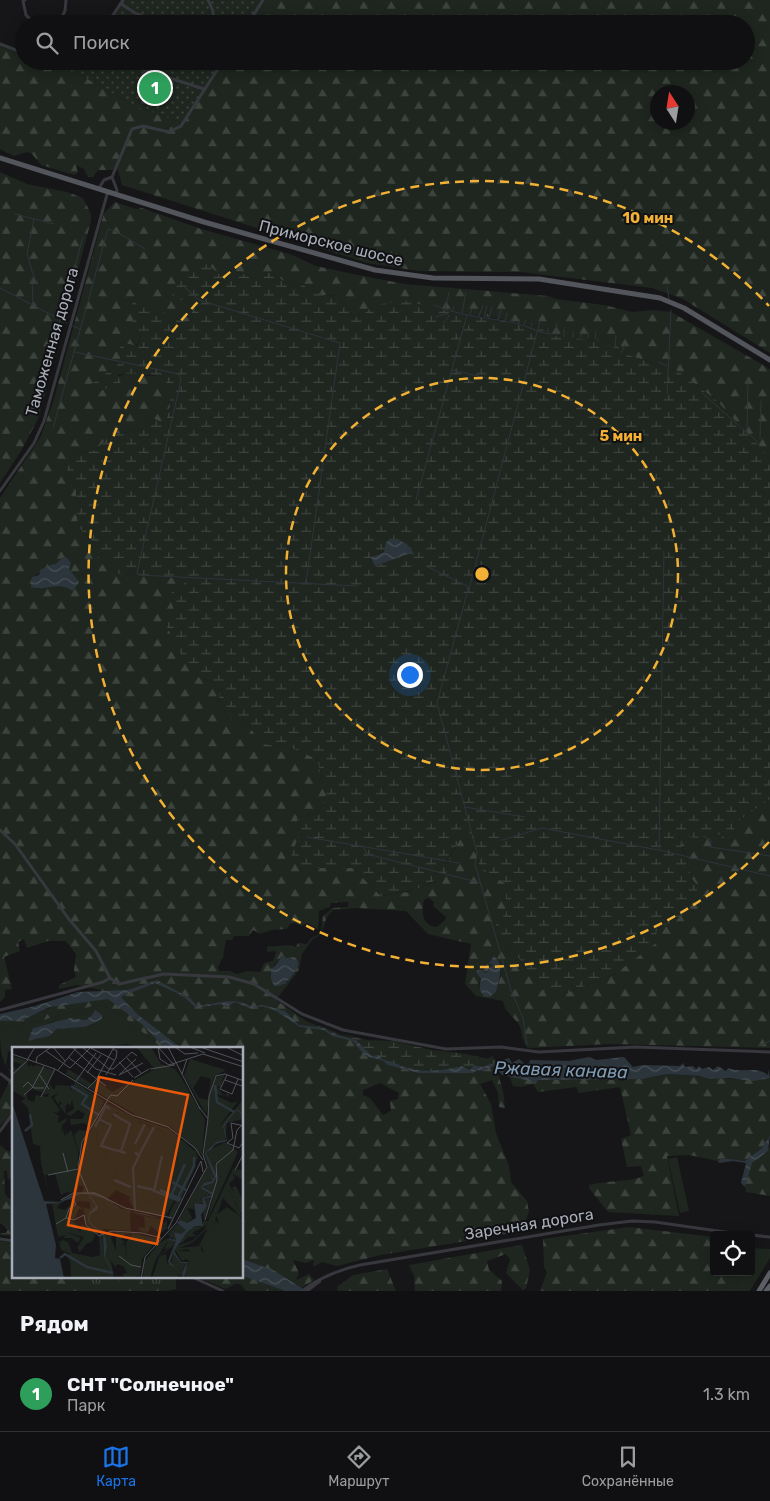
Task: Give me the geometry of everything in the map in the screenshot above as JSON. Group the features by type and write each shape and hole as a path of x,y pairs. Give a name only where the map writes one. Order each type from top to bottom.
{"highway":[{"path":"759,1291 770,1273"},
{"path":"766,1291 770,1286"}],"main road":[{"name":"Приморское шоссе","path":"0,158 36,171 99,188 292,248 387,272 433,278 529,278 660,298 684,308 770,360"}],"street":[{"path":"22,0 26,15"},
{"path":"62,15 66,0"},
{"path":"113,15 124,0"},
{"path":"208,0 213,15"},
{"path":"254,15 263,0"},
{"path":"121,4 140,15"},
{"path":"0,44 15,50"},
{"path":"145,70 204,89"},
{"path":"116,194 117,190 112,177 132,129 144,126 169,132 181,126 217,70"},
{"path":"99,188 104,180 112,177"},
{"name":"Таможенная дорога","path":"0,491 34,443 44,421 108,191"},
{"path":"0,830 15,844 68,918 92,945 110,978 119,984 164,974 229,977 254,984 302,1014 343,1030 446,1049 501,1047 539,1052 636,1047 770,1052"},
{"path":"0,1010 103,982 110,978"},
{"path":"0,1074 12,1083"},
{"path":"0,1131 12,1115"},
{"name":"Заречная дорога","path":"318,1281 344,1268 381,1260 632,1221 655,1222 718,1231"},
{"path":"755,1235 770,1237"},
{"path":"194,1278 223,1291"},
{"path":"302,1291 318,1281"},
{"path":"307,1291 318,1281"}],"green space":[{"path":"123,0 263,0 254,15 113,15"},
{"path":"263,0 770,0 770,353 683,299 652,288 521,272 419,271 367,263 122,185 118,170 98,170 93,177 88,177 84,169 76,165 78,173 74,175 41,165 32,154 27,152 14,156 0,149 0,44 15,50 15,70 72,70 135,106 183,123 217,70 755,70 755,15 254,15"},
{"path":"72,70 217,70 183,123 135,106"},
{"path":"0,172 27,184 67,192 83,198 91,214 91,221 38,419 21,451 0,483"},
{"path":"115,202 136,209 142,208 201,229 290,254 316,266 348,273 405,284 548,296 556,299 604,305 632,312 654,310 671,312 770,369 770,458 716,400 678,371 631,356 614,345 596,340 558,337 538,327 490,317 451,312 372,306 365,313 354,318 339,296 322,295 301,284 293,287 270,272 260,279 231,270 177,300 189,301 193,317 188,323 176,319 133,325 141,338 136,346 120,342 120,363 86,388 133,371 147,376 163,376 170,394 169,411 165,424 154,419 138,431 111,434 96,450 72,454 67,470 76,488 78,527 109,559 119,574 182,578 184,584 176,612 191,674 218,684 220,704 228,718 248,725 263,744 289,747 317,759 326,795 319,812 297,818 304,868 353,868 381,896 407,892 435,882 469,824 479,866 506,884 506,914 498,938 511,948 527,970 561,995 615,974 657,928 676,921 697,885 692,879 679,835 703,831 716,832 726,842 735,839 734,824 770,799 770,1048 609,1044 528,1048 524,1043 519,1025 507,1011 503,1001 476,996 465,984 471,944 428,934 406,911 357,908 333,910 327,917 321,934 312,940 302,954 299,970 276,1000 306,1021 374,1049 483,1061 493,1056 503,1091 505,1108 499,1107 498,1093 492,1080 480,1084 491,1104 496,1133 509,1166 511,1182 527,1201 529,1212 526,1220 532,1230 381,1255 337,1266 322,1262 313,1267 314,1260 306,1263 293,1260 299,1273 296,1280 309,1274 314,1280 297,1291 246,1291 240,1284 235,1284 226,1289 199,1278 244,1278 244,1047 161,1047 115,1010 96,1005 43,1020 0,1028 0,1021 5,1018 22,1020 57,1005 102,999 101,990 77,985 59,989 59,985 76,977 74,970 76,954 66,941 48,941 27,948 24,939 18,942 20,951 4,957 12,989 5,990 5,997 0,1002 0,498 41,436 54,399 104,213","holes":["62,558 73,575 67,587 52,585 37,589 32,577 50,566 56,565","429,898 434,902 433,906 446,917 437,927 428,924 424,918 424,900","348,902 348,907 333,908 323,916 321,933 310,939 307,944 298,943 296,947 288,945 267,947 267,952 275,951 276,953 273,961 264,963 260,972 247,971 237,974 230,971 219,971 218,967 223,957 226,940 232,940 234,936 249,936 253,930 260,934 272,930 287,929 290,924 295,923 302,926 307,923 318,929 319,911 330,907 331,903","282,956 299,963 293,975 287,981 276,985 271,977 271,973","494,959 498,962 501,969 496,992 479,988 480,975 488,972 488,969 493,965","380,1083 399,1093 398,1099 390,1101 391,1111 383,1115 370,1098 363,1095 363,1090"]},
{"path":"208,264 220,275 231,270 260,279 270,272 293,287 301,284 322,295 339,296 354,318 365,313 372,306 403,300 451,312 538,327 558,337 596,340 615,345 631,356 678,371 716,400 770,458 770,799 734,824 735,839 726,842 716,832 711,843 703,832 698,838 679,836 692,879 697,885 697,898 676,921 657,928 655,944 615,974 561,995 543,991 511,948 498,938 496,924 506,913 506,884 479,866 469,825 446,862 448,871 425,886 408,891 381,896 353,868 304,868 291,856 299,835 297,818 319,812 326,795 317,759 289,747 263,744 248,725 228,718 220,704 218,684 191,674 166,625 175,612 168,595 184,584 182,578 119,574 109,559 98,558 95,544 78,527 76,488 67,470 72,454 96,450 111,434 138,431 154,419 165,423 170,405 169,388 163,376 118,375 121,385 118,394 107,388 88,398 86,388 120,363 120,342 137,346 141,338 133,325 132,303 140,299 176,319 188,323 193,317 189,301 177,300 172,295 186,274 195,268","holes":["386,542 403,542 414,555 408,554 377,565 374,557 386,550"]},
{"path":"96,1005 115,1010 161,1047 138,1047 127,1044 98,1047 12,1047 12,1050 8,1052 6,1066 1,1048 0,1028 43,1020","holes":["93,1014 85,1027 57,1029 38,1039 31,1040 33,1028 70,1018 86,1020"]},
{"path":"315,1026 321,1026 340,1034 367,1040 393,1041 432,1050 494,1060 495,1058 496,1064 483,1067 474,1065 472,1070 458,1067 431,1072 401,1067 372,1056 356,1040"},
{"path":"668,1074 732,1079 770,1078 770,1135 762,1148 745,1161 721,1158 718,1161 689,1155 667,1156 679,1216 608,1212 589,1188 589,1185 630,1180 644,1176 641,1166 627,1167 621,1139 631,1135 620,1087 579,1093 576,1087 538,1092 533,1084 521,1087 513,1086 509,1075 555,1080 643,1078"},
{"path":"9,1082 12,1084 12,1112 0,1126 0,1100"},
{"path":"0,1145 7,1151 12,1152 12,1177 8,1180 7,1171 4,1171 5,1194 10,1199 12,1198 12,1236 0,1235 0,1233 6,1233 8,1229 0,1223"},
{"path":"770,1147 770,1196 746,1192 745,1187 750,1165"},
{"path":"677,1157 689,1211 680,1213 668,1159"},
{"path":"629,1227 710,1237 710,1276 741,1276 734,1291 540,1291 547,1272 544,1266 543,1239"},
{"path":"0,1241 12,1243 12,1278 78,1278 83,1291 0,1291"},
{"path":"522,1245 530,1270 526,1288 523,1290 506,1273 510,1260 506,1254 487,1261 489,1270 502,1281 501,1291 415,1291 414,1276 409,1265"},
{"path":"755,1248 770,1249 770,1258 750,1291 734,1291 741,1276 755,1276"},
{"path":"387,1269 396,1291 338,1291 337,1287 353,1275"},
{"path":"78,1278 117,1278 125,1291 83,1291"},
{"path":"117,1278 142,1278 143,1284 147,1289 151,1286 160,1285 166,1291 125,1291"},
{"path":"142,1278 176,1278 176,1289 166,1291 159,1285 151,1286 147,1289 143,1284"}],"water":[{"path":"393,539 400,540 406,544 414,555 408,554 375,566 371,558 384,552 386,542"},
{"path":"66,557 71,563 69,569 79,582 73,591 62,586 31,587 32,577 39,575 41,569 56,564"},
{"path":"282,956 287,958 295,957 299,963 295,972 286,982 282,985 274,986 271,979 271,969"},
{"path":"494,956 499,964 500,977 496,992 488,997 481,992 481,979 476,972 482,970 484,973 488,972 488,969 493,965 489,963"},
{"name":"Ржавая канава","path":"157,980 190,998 197,1006 232,1001 251,1007 263,1005 285,1011 299,1025 324,1028 331,1033 356,1040 372,1056 379,1055 384,1060 410,1069 435,1071 462,1066 469,1070 472,1069 473,1065 483,1067 509,1058 512,1063 519,1059 525,1064 529,1063 530,1060 569,1061 589,1057 596,1060 624,1057 633,1067 643,1065 680,1066 683,1063 685,1067 693,1066 696,1069 699,1066 702,1069 709,1067 713,1070 718,1066 726,1071 728,1068 733,1070 753,1070 768,1075 768,1069 770,1078 753,1081 729,1078 710,1079 699,1076 668,1074 641,1079 538,1080 535,1084 531,1081 502,1075 494,1066 484,1071 477,1070 473,1073 419,1073 388,1065 382,1060 365,1056 353,1041 332,1036 324,1030 300,1027 276,1011 261,1006 251,1009 235,1002 227,1007 221,1004 196,1008 183,996 155,983 121,997 137,1014 180,1047 164,1047 143,1025 108,999 50,1007 23,1020 0,1021 0,1014 35,1006 78,992 128,990"},
{"path":"95,1010 102,1015 102,1019 85,1027 57,1029 49,1036 28,1041 33,1028 70,1018 86,1020"},
{"path":"770,1135 768,1151 752,1163 745,1187 741,1183 746,1163 733,1161 719,1163 718,1161 721,1158 745,1161 762,1148"},
{"path":"244,1260 275,1271 306,1291 286,1291 244,1276"}],"waterway":[{"path":"15,214 34,219 27,254 36,284"},
{"path":"34,219 54,224"},
{"path":"53,428 108,229 115,231 145,249"},
{"path":"34,416 83,237"},
{"path":"32,279 33,305"},
{"path":"180,283 199,300 340,343 306,583"},
{"path":"667,287 669,299"},
{"path":"0,288 67,323"},
{"path":"462,313 466,292"},
{"path":"445,309 449,293"},
{"path":"434,305 455,312 519,324 540,332 553,334"},
{"path":"479,316 483,305"},
{"path":"453,311 454,306"},
{"path":"484,317 487,306"},
{"path":"489,318 492,307"},
{"path":"498,320 502,307"},
{"path":"470,315 472,308"},
{"path":"667,394 671,310"},
{"path":"443,323 449,316 446,313"},
{"path":"505,321 507,313"},
{"path":"436,317 445,314"},
{"path":"416,500 467,315"},
{"path":"512,322 514,316"},
{"path":"519,323 520,319"},
{"path":"524,325 526,320"},
{"path":"469,589 540,321"},
{"path":"531,327 532,323"},
{"path":"556,335 557,323"},
{"path":"73,326 80,329"},
{"path":"548,328 548,333"},
{"path":"564,329 564,337"},
{"path":"581,330 581,337"},
{"path":"573,331 573,338"},
{"path":"588,332 588,338"},
{"path":"595,339 596,332"},
{"path":"615,348 616,336"},
{"path":"621,353 625,345"},
{"path":"75,352 179,374 181,380 138,575 357,586"},
{"path":"658,362 667,366"},
{"path":"452,370 491,379"},
{"path":"747,434 748,381"},
{"path":"702,393 760,444"},
{"path":"760,439 761,401"},
{"path":"664,551 659,850 770,876"},
{"path":"428,567 467,586 468,590 437,703 477,853 475,864 511,990 523,1018 527,1045"},
{"path":"465,807 525,817"},
{"path":"502,840 542,828 658,850"},
{"path":"703,836 711,840 710,847 770,856"},
{"path":"307,837 459,863"},
{"path":"363,847 367,854 481,883"},
{"path":"759,1046 770,1041"}],"place":[{"name":"СНТ \"Солнечное\"","path":"155,88"}]}
